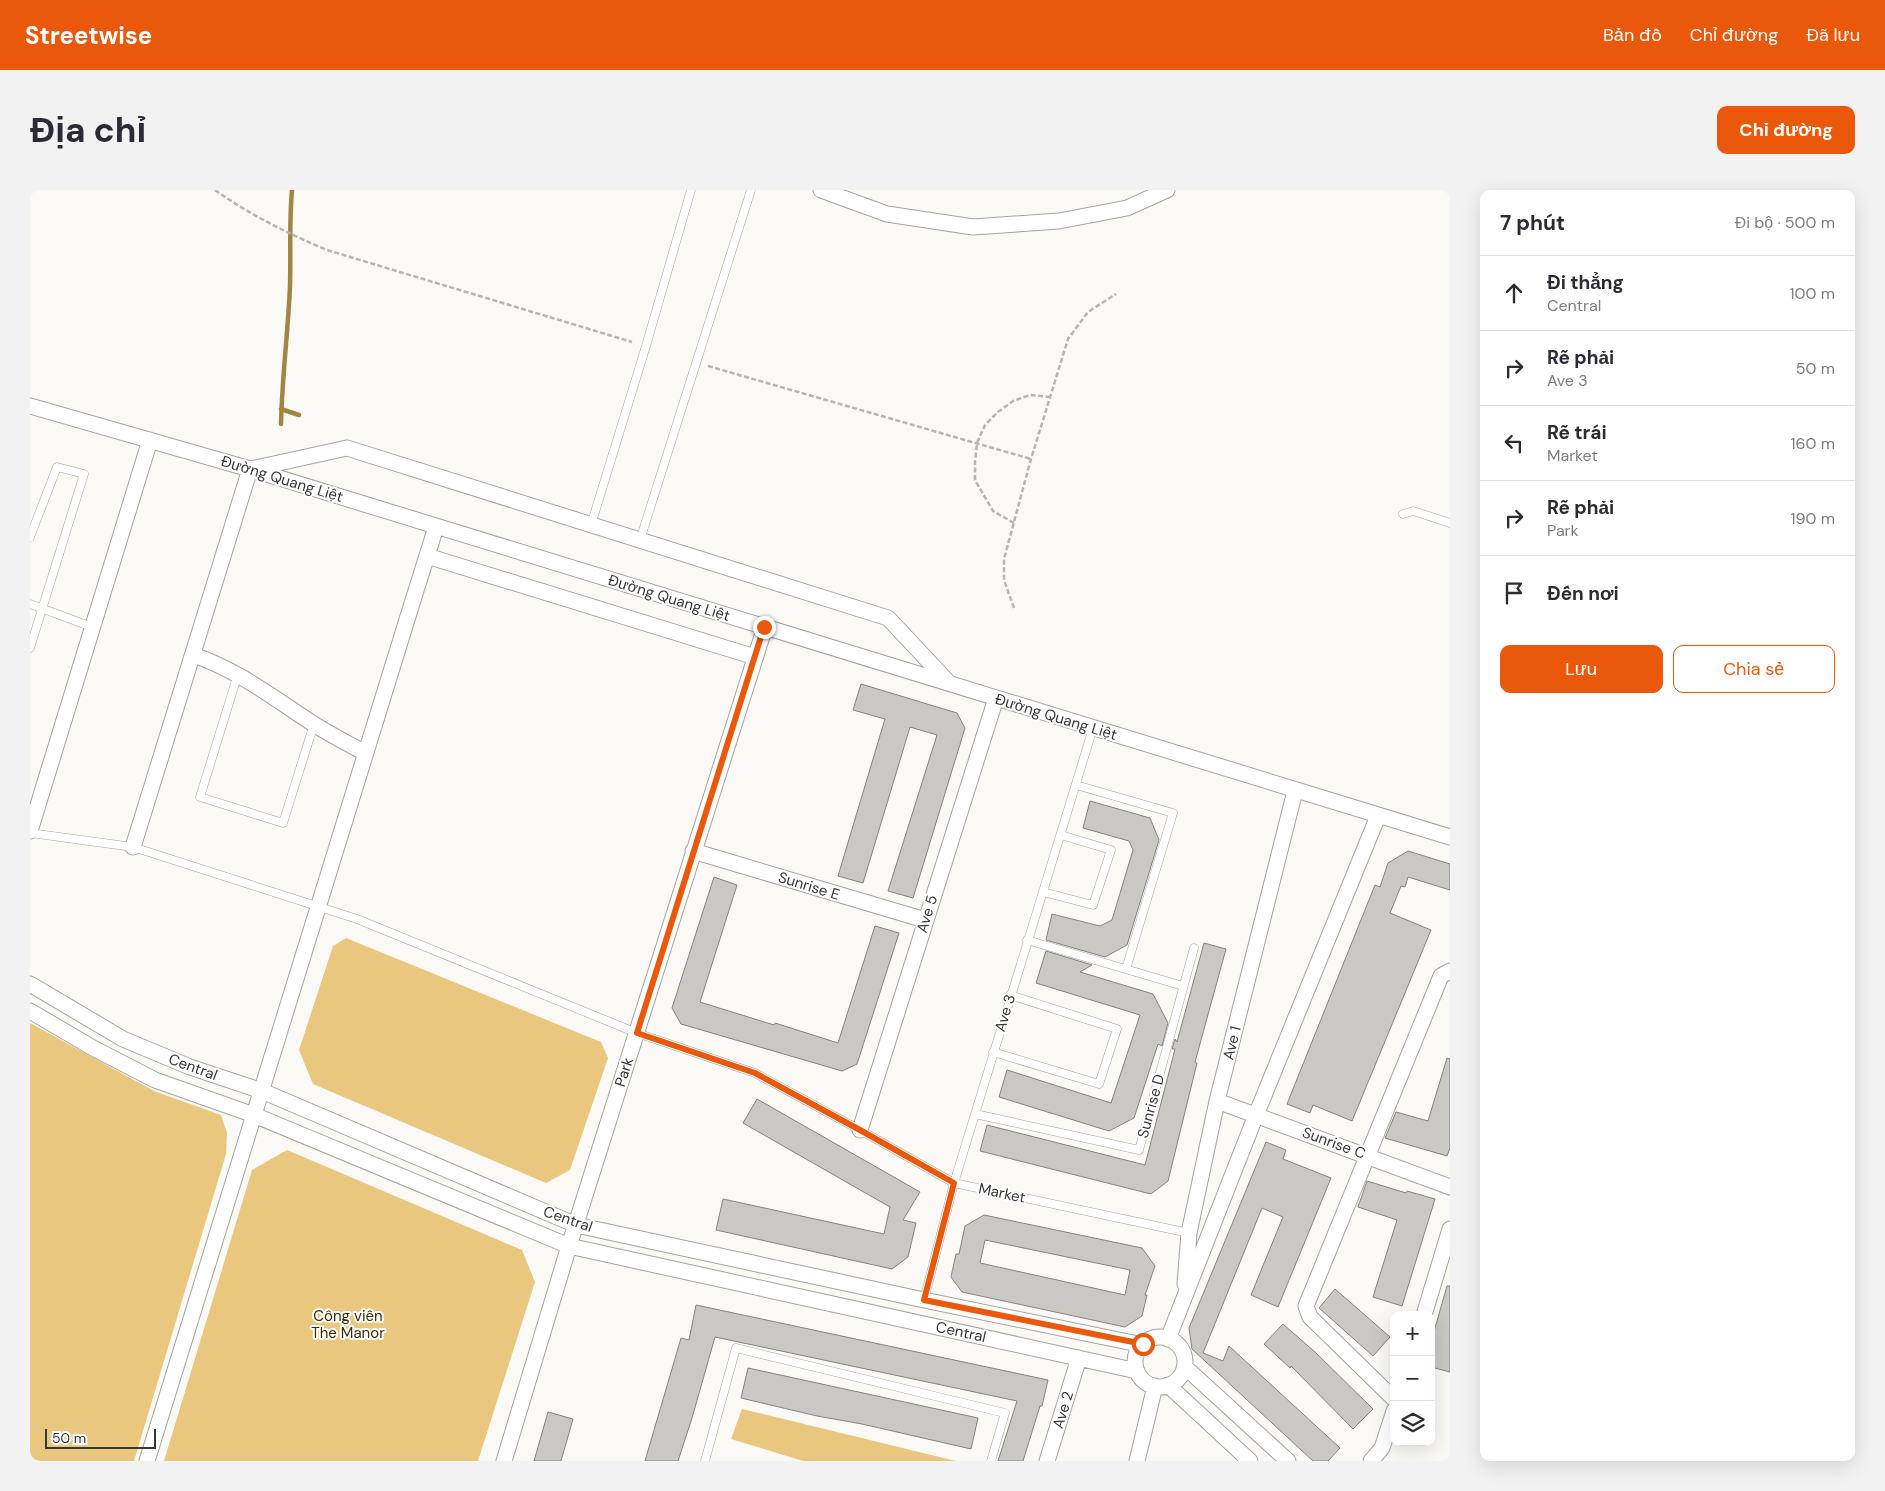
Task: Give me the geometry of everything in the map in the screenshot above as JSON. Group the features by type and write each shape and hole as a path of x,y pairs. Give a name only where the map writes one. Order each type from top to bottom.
{"street":[{"path":"821,190 887,214 973,227 1059,222 1127,208 1168,190"},
{"name":"Đường Quang Liệt","path":"30,406 250,469 1450,838"},
{"path":"30,832 150,440"},
{"path":"133,847 250,469 347,448 888,618 949,683"},
{"path":"148,1461 317,906 436,527"},
{"path":"427,556 755,657"},
{"name":"Park","path":"504,1461 569,1246 764,627"},
{"path":"192,655 215,662 238,674 314,724 365,753"},
{"name":"Ave 5","path":"860,1130 996,698"},
{"name":"Ave 1","path":"1184,1299 1189,1233 1217,1101 1295,790"},
{"name":"Ave 1","path":"1168,1339 1256,1115 1378,816"},
{"name":"Sunrise E","path":"693,850 925,920"},
{"path":"1390,1395 1310,1317 1306,1306 1441,976 1450,971"},
{"name":"Central","path":"30,984 123,1038 190,1067 262,1091 576,1225 924,1300 1143,1344"},
{"name":"Central","path":"30,1011 93,1048 155,1080 254,1115 569,1246 1137,1371"},
{"name":"Sunrise C","path":"1217,1101 1368,1155 1450,1187"},
{"path":"1195,1206 1218,1212"},
{"path":"1425,1311 1450,1229"},
{"path":"1161,1385 1177,1380 1184,1367 1185,1359 1178,1345 1168,1339 1155,1338 1143,1344 1137,1354 1137,1371 1141,1378 1161,1385 1250,1461"},
{"name":"Ave 2","path":"1047,1461 1079,1358"},
{"path":"1184,1367 1288,1461"},
{"path":"1137,1461 1161,1385"},
{"path":"1371,1461 1382,1448 1390,1423"}],"lane":[{"path":"591,524 646,346 691,190"},
{"path":"640,540 751,190"},
{"path":"30,537 57,467 84,474 30,648"},
{"path":"1403,514 1413,512 1450,523"},
{"path":"30,604 92,627"},
{"path":"238,674 200,797 283,823 314,724"},
{"name":"Ave 3","path":"924,1300 974,1114 1093,728"},
{"path":"1076,785 1173,813 1126,969"},
{"name":"Market","path":"30,832 133,847 357,919 637,1033 755,1073 954,1183 1189,1233"},
{"path":"1043,892 1093,905 1111,850 1061,835"},
{"path":"1027,940 1184,986"},
{"name":"Sunrise D","path":"974,1114 1139,1150 1194,948"},
{"path":"993,1052 1099,1084 1117,1029 1010,995"},
{"path":"705,1461 736,1348 1005,1413 991,1461"}],"path":[{"path":"216,190 237,206 283,232 327,250 632,342"},
{"path":"1014,608 1004,580 1004,559 1031,459 1068,339 1088,312 1116,294"},
{"path":"708,366 1031,459"},
{"path":"1014,523 993,511 975,480 974,462 977,443 984,425 1013,401 1030,395 1051,397"}],"green space":[{"path":"346,938 601,1042 608,1058 570,1170 546,1183 313,1084 299,1050 333,946"},
{"path":"30,1023 154,1091 221,1115 227,1133 226,1154 134,1461 30,1461"},
{"name":"Công viên The Manor","path":"287,1150 522,1250 535,1282 478,1461 164,1461 252,1170"},
{"path":"742,1409 956,1461 803,1461 731,1439"}],"building":[{"path":"861,684 957,713 965,728 913,898 888,891 937,735 910,727 863,883 838,876 885,719 853,710"},
{"path":"1090,801 1150,818 1159,840 1127,945 1105,957 1046,940 1052,914 1100,926 1112,920 1133,850 1129,841 1083,828"},
{"path":"1408,851 1450,864 1450,890 1408,877 1405,887 1401,886 1390,913 1431,930 1352,1121 1313,1105 1310,1113 1287,1104 1375,885 1380,887 1388,863"},
{"path":"714,877 737,885 700,1002 774,1025 775,1023 838,1043 875,926 899,933 857,1064 842,1071 681,1024 672,1008"},
{"path":"1204,943 1226,949 1195,1062 1197,1063 1168,1181 1151,1194 980,1151 987,1125 1145,1165 1175,1049 1172,1049 1175,1039 1177,1042"},
{"path":"1046,951 1092,965 1080,972 1153,994 1168,1023 1162,1046 1158,1044 1134,1118 1109,1131 999,1097 1007,1070 1111,1103 1140,1015 1036,983"},
{"path":"1447,1058 1450,1059 1450,1148 1447,1156 1385,1138 1396,1112 1428,1121"},
{"path":"757,1099 920,1192 903,1220 916,1223 908,1257 892,1269 716,1230 723,1199 884,1234 890,1207 743,1123"},
{"path":"1266,1142 1286,1150 1283,1159 1331,1178 1278,1307 1251,1295 1283,1217 1262,1208 1203,1353 1223,1361 1229,1346 1340,1448 1328,1461 1313,1461 1192,1349 1189,1328"},
{"path":"1367,1181 1406,1193 1407,1191 1435,1199 1402,1306 1373,1297 1397,1220 1358,1207"},
{"path":"984,1215 1142,1248 1155,1266 1145,1295 1147,1295 1142,1316 1125,1327 962,1292 951,1277 956,1254 959,1254 965,1226","holes":["985,1240 1130,1270 1125,1295 980,1263"]},
{"path":"1447,1286 1450,1286 1450,1372 1435,1368 1435,1328"},
{"path":"1335,1289 1390,1337 1373,1356 1319,1308"},
{"path":"696,1305 1048,1380 1042,1406 1040,1406 1023,1461 998,1461 1017,1401 715,1337 678,1461 645,1461 681,1338 689,1340"},
{"path":"1283,1324 1315,1352 1373,1409 1353,1429 1291,1366 1290,1368 1264,1344"},
{"path":"748,1368 978,1418 971,1449 741,1398"},
{"path":"548,1412 573,1419 561,1461 534,1461"}],"waterway":[{"path":"281,424 290,286 292,190"},
{"path":"281,409 299,415"}],"route":[{"path":"764,627 637,1033 755,1073 954,1183 924,1300 1143,1344"}]}
